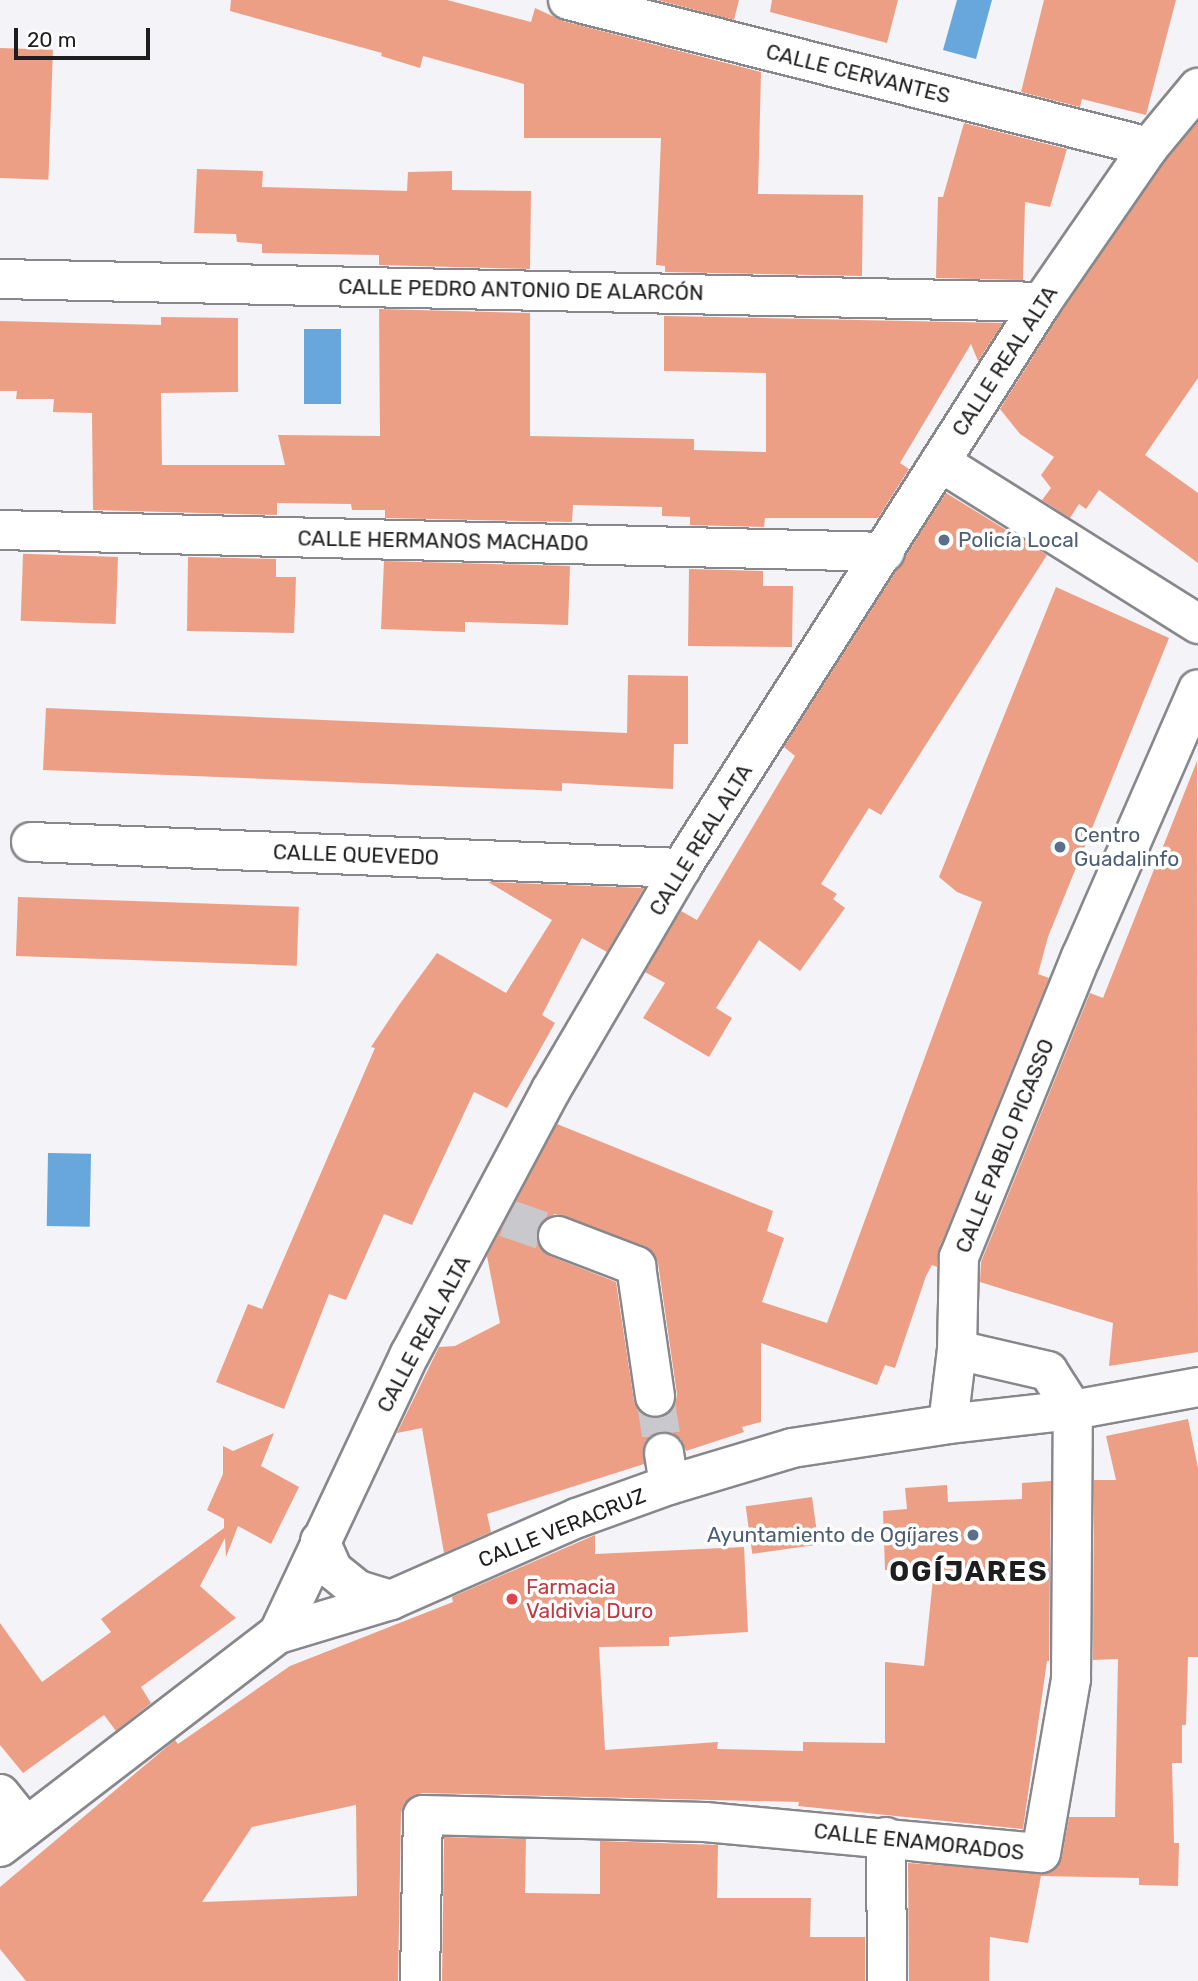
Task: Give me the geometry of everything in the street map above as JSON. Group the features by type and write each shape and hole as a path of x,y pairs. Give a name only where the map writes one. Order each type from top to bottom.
{"street":[{"name":"CALLE CERVANTES","path":"568,0 1149,148"},
{"name":"CALLE REAL ALTA","path":"278,1634 410,1354 498,1214 551,1090 681,868 1042,302 1149,148 1198,89"},
{"name":"CALLE PEDRO ANTONIO DE ALARCÓN","path":"0,279 1042,302"},
{"path":"940,462 1198,624"},
{"name":"CALLE HERMANOS MACHADO","path":"0,530 885,552"},
{"name":"CALLE PABLO PICASSO","path":"948,1424 957,1350 959,1257 1081,957 1198,689"},
{"name":"CALLE QUEVEDO","path":"31,842 681,868"},
{"path":"558,1236 636,1266 656,1397"},
{"path":"957,1350 1048,1371 1073,1410"},
{"name":"CALLE VERACRUZ","path":"13,1836 278,1634 391,1600 577,1518 666,1469 948,1424 1073,1410 1198,1387"},
{"name":"CALLE ENAMORADOS","path":"420,1981 423,1815 705,1822 1041,1853 1071,1679 1073,1410"},
{"path":"320,1541 333,1570 358,1590 391,1600"},
{"path":"0,1794 13,1836"},
{"path":"886,1837 887,1981"}],"water":[{"path":"957,0 992,0 976,59 943,50"},
{"path":"304,329 341,329 341,404 304,404"},
{"path":"48,1153 91,1154 90,1227 47,1226"}],"building":[{"path":"231,0 447,0 531,22 535,8 563,21 761,72 758,194 863,195 862,276 665,272 665,266 656,265 661,138 524,138 524,84 423,56 420,68 381,56 382,53 230,11"},
{"path":"657,0 739,0 734,20"},
{"path":"772,0 898,0 887,43 770,12"},
{"path":"1044,0 1176,0 1146,115 1082,99 1080,107 1021,92"},
{"path":"0,48 53,50 48,180 0,178"},
{"path":"1198,122 1198,378 1145,455 1198,493 1198,563 1099,490 1086,509 1079,504 1070,518 1042,500 1051,488 1041,475 1054,457 1020,434 1000,409 1060,314 1166,160"},
{"path":"964,123 1067,149 1050,207 1025,202 1023,280 936,278 938,197 943,197"},
{"path":"197,169 263,171 262,187 407,191 408,172 452,171 452,190 531,191 530,269 379,265 379,255 262,253 262,244 237,242 236,234 194,233"},
{"path":"379,309 530,313 530,436 694,439 694,450 766,452 766,373 664,371 664,316 1003,323 978,361 971,344 900,463 909,469 878,518 765,518 764,527 690,525 690,517 662,516 662,507 573,505 572,522 385,518 385,510 352,510 351,504 277,503 277,515 93,510 92,413 53,412 54,399 16,399 17,391 0,391 0,321 161,325 161,317 238,318 238,392 161,393 162,465 285,465 278,435 380,436"},
{"path":"946,493 1047,555 881,815 869,808 821,884 837,894 833,899 845,908 800,971 759,940 716,1008 732,1018 709,1057 643,1018 665,983 645,972 681,911 697,920 795,756 784,747"},
{"path":"23,554 118,557 116,624 21,621"},
{"path":"188,557 276,559 276,577 296,577 294,633 187,631"},
{"path":"384,561 570,566 568,625 465,622 465,632 381,629"},
{"path":"689,569 763,571 763,586 793,586 792,647 688,646"},
{"path":"1056,587 1169,638 1048,937 1038,974 1049,978 939,1249 937,1267 932,1265 926,1276 895,1368 885,1365 877,1385 761,1343 761,1422 742,1427 744,1432 686,1451 681,1439 671,1432 650,1436 644,1445 644,1464 487,1514 491,1532 444,1553 422,1428 397,1433 439,1347 455,1346 500,1323 487,1256 557,1124 773,1211 767,1231 784,1238 762,1302 827,1323 982,902 957,892 939,877","holes":["555,1214 644,1246 653,1253 658,1263 677,1394 675,1406 668,1415 659,1418 648,1417 638,1411 634,1401 616,1282 550,1256 541,1249 536,1239 538,1228 545,1219"]},
{"path":"628,675 688,676 688,744 674,744 673,789 562,783 562,791 43,770 46,708 627,733"},
{"path":"1197,761 1198,1352 1109,1366 1113,1323 980,1282 981,1262 1090,993 1103,998"},
{"path":"488,882 644,888 607,952 582,938 542,1015 555,1023 507,1108 474,1092 412,1225 384,1214 346,1300 329,1294 284,1409 216,1382 248,1304 262,1309 375,1048 371,1047 399,1005 437,953 506,993 552,920"},
{"path":"18,897 299,907 297,966 16,956"},
{"path":"1188,1419 1198,1468 1198,1657 1188,1657 1186,1725 1182,1725 1182,1763 1172,1763 1174,1843 1179,1843 1178,1886 1139,1885 1139,1878 1041,1876 1028,1943 990,1937 989,1981 909,1981 908,1863 1049,1873 1058,1867 1062,1857 1069,1817 1115,1817 1118,1659 1093,1660 1094,1480 1116,1480 1106,1436"},
{"path":"274,1433 261,1466 299,1487 271,1544 238,1526 226,1557 225,1538 200,1586 236,1618 141,1687 151,1703 116,1731 104,1715 23,1773 0,1745 0,1623 42,1682 111,1632 101,1619 224,1528 224,1519 207,1510 223,1474 223,1446 233,1451"},
{"path":"1051,1481 1049,1661 1023,1829 798,1806 799,1802 423,1793 412,1796 404,1804 401,1814 398,1981 26,1981 0,1949 0,1887 175,1740 178,1744 290,1666 453,1602 452,1597 595,1535 595,1554 744,1547 748,1632 669,1637 669,1646 599,1647 605,1750 718,1742 717,1749 803,1751 803,1742 885,1743 885,1662 924,1666 934,1569 885,1570 883,1511 907,1509 905,1488 947,1485 948,1502 1022,1499 1022,1483","holes":["356,1805 357,1896 202,1902 252,1827"]},
{"path":"812,1497 819,1545 752,1554 746,1506"},
{"path":"444,1837 526,1839 525,1893 600,1894 600,1841 718,1845 717,1898 811,1898 810,1937 865,1937 865,1981 442,1981"}],"tunnel":[{"path":"506,1218 558,1236"},
{"path":"655,1397 664,1453"}],"place":[{"name":"Policía Local","path":"944,540"},
{"name":"Centro Guadalinfo","path":"1060,847"},
{"name":"Ayuntamiento de Ogíjares","path":"973,1535"},
{"name":"Farmacia Valdivia Duro","path":"512,1599"}],"district":[{"name":"OGÍJARES","path":"969,1572"}]}
